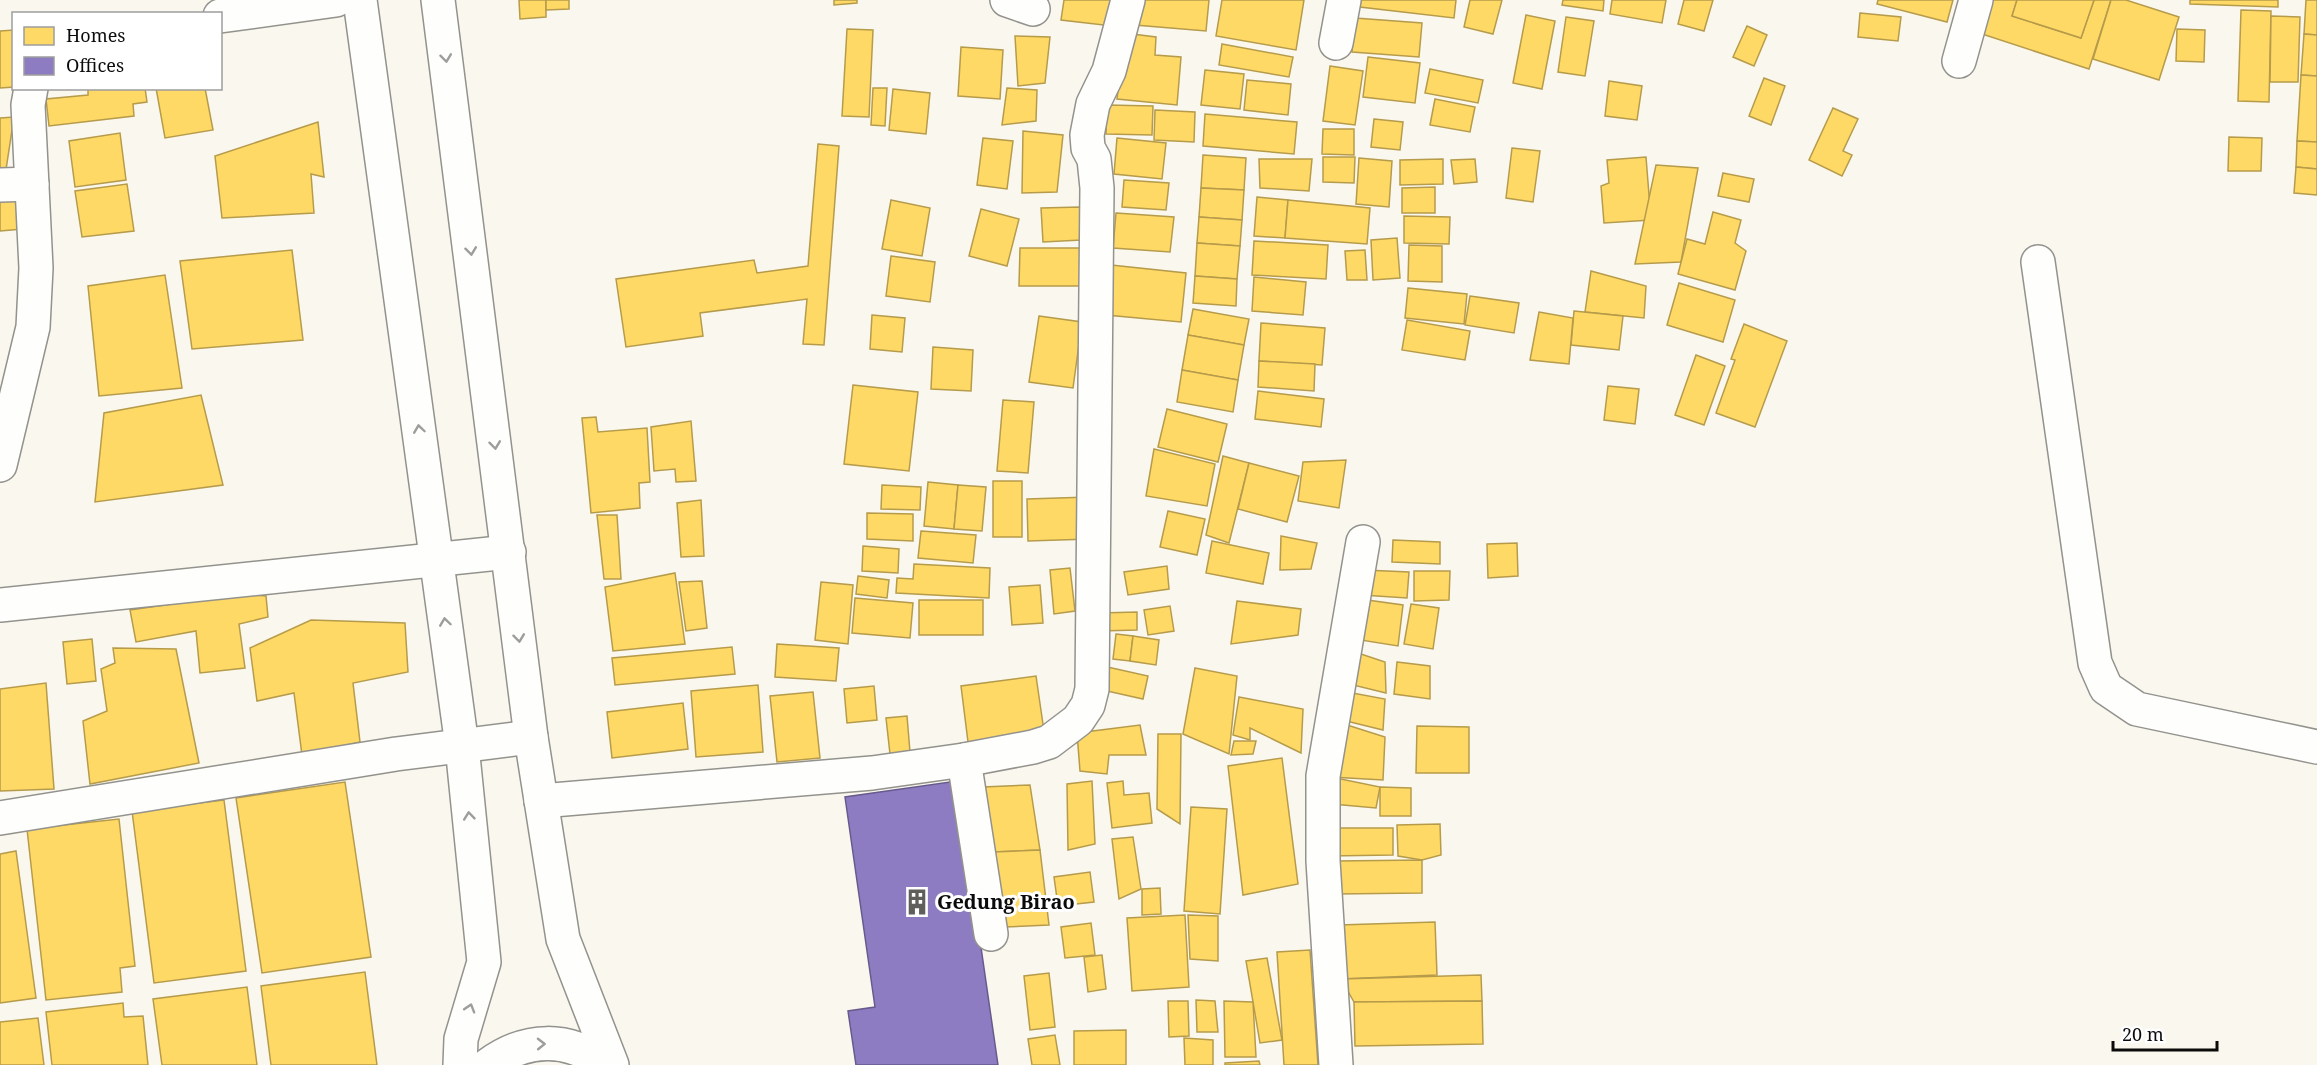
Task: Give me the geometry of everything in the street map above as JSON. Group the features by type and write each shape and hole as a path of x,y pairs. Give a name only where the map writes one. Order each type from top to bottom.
{"street":[{"path":"222,16 336,0"},
{"path":"360,0 462,746 484,962 461,1039 460,1065"},
{"path":"438,0 531,737 563,939 612,1065"},
{"path":"541,801 872,773 964,760 1049,742 1078,720 1088,705 1092,689 1097,188 1094,159 1088,148 1087,135 1093,104 1109,71 1128,0"},
{"path":"1336,43 1344,0"},
{"path":"1959,62 1976,0"},
{"path":"0,465 33,327 36,268 16,184 31,90"},
{"path":"2038,262 2094,663 2106,688 2138,709 2317,747"},
{"path":"1336,1065 1323,861 1323,776 1363,542"},
{"path":"0,605 509,552"},
{"path":"0,818 396,754 531,737"},
{"path":"964,760 991,934"},
{"path":"488,1065 504,1053 532,1044 562,1044 591,1053 606,1065"}],"building: Homes":[{"path":"519,0 546,0 546,17 520,19"},
{"path":"546,0 569,0 569,9 546,10"},
{"path":"834,0 857,0 857,3 834,5"},
{"path":"1064,0 1115,0 1112,26 1061,20"},
{"path":"1137,0 1209,0 1206,31 1135,25"},
{"path":"1222,0 1304,0 1296,50 1216,36"},
{"path":"1361,0 1456,0 1454,18 1360,7"},
{"path":"1470,0 1502,0 1493,34 1464,27"},
{"path":"1563,0 1604,0 1603,11 1562,5"},
{"path":"1612,0 1666,0 1662,23 1610,14"},
{"path":"1684,0 1713,0 1704,31 1678,24"},
{"path":"1878,0 1953,0 1947,22 1877,4"},
{"path":"1986,0 2017,0 2012,16 2081,38 2094,0 2111,0 2089,69 1976,32"},
{"path":"2017,0 2094,0 2081,38 2012,16"},
{"path":"2111,0 2126,0 2179,17 2159,80 2093,59"},
{"path":"2190,0 2278,0 2278,7 2190,4"},
{"path":"2306,0 2317,0 2317,35 2304,34"},
{"path":"2241,10 2271,11 2269,102 2238,101"},
{"path":"1860,13 1901,17 1898,41 1858,37"},
{"path":"1526,15 1555,21 1542,89 1513,83"},
{"path":"2271,16 2300,17 2298,82 2270,82"},
{"path":"1566,17 1594,21 1585,76 1558,72"},
{"path":"1355,18 1422,23 1419,57 1352,52"},
{"path":"1747,26 1767,35 1754,66 1733,57"},
{"path":"847,29 873,30 869,117 842,116"},
{"path":"2177,29 2205,30 2204,62 2176,61"},
{"path":"12,30 12,87 0,88 0,31"},
{"path":"1124,33 1156,37 1155,55 1181,57 1177,105 1117,99"},
{"path":"2304,34 2317,35 2317,76 2301,75"},
{"path":"1015,36 1050,37 1045,83 1018,86"},
{"path":"1222,44 1293,57 1289,77 1219,65"},
{"path":"961,47 1003,50 1000,99 958,96"},
{"path":"1368,57 1420,63 1415,103 1363,97"},
{"path":"1330,66 1363,71 1355,125 1323,121"},
{"path":"1430,69 1483,80 1478,103 1425,93"},
{"path":"1205,70 1244,74 1240,109 1201,105"},
{"path":"2301,75 2317,76 2317,142 2297,141"},
{"path":"1764,78 1785,86 1771,125 1749,116"},
{"path":"1247,80 1291,84 1288,115 1244,110"},
{"path":"1609,81 1642,86 1637,120 1605,116"},
{"path":"873,88 887,88 885,126 871,125"},
{"path":"1007,88 1037,90 1036,121 1002,125"},
{"path":"893,89 930,93 926,134 889,130"},
{"path":"88,90 145,90 147,102 133,104 134,116 49,126 46,99 88,95"},
{"path":"156,90 205,90 213,130 165,138"},
{"path":"1435,99 1475,107 1470,132 1430,125"},
{"path":"1107,105 1153,106 1152,135 1106,134"},
{"path":"1833,108 1858,119 1843,151 1852,155 1842,176 1809,160"},
{"path":"1155,110 1195,112 1194,142 1154,140"},
{"path":"1205,114 1297,122 1294,154 1203,146"},
{"path":"14,117 5,176 0,177 0,118"},
{"path":"1374,119 1403,122 1400,150 1371,147"},
{"path":"318,122 324,177 311,174 314,213 222,218 215,156"},
{"path":"1323,129 1354,129 1354,155 1322,154"},
{"path":"1023,131 1063,135 1057,192 1022,193"},
{"path":"120,133 126,180 75,187 69,141"},
{"path":"2229,137 2262,138 2261,171 2228,171"},
{"path":"983,138 1013,141 1007,189 977,185"},
{"path":"1117,138 1166,143 1162,179 1114,174"},
{"path":"2297,141 2317,142 2317,169 2296,167"},
{"path":"818,144 839,146 824,345 803,344 807,299 700,313 703,336 626,347 616,279 754,260 757,273 808,266"},
{"path":"1512,148 1540,151 1533,202 1506,198"},
{"path":"1203,155 1246,158 1244,190 1201,188"},
{"path":"1323,157 1355,157 1354,183 1323,182"},
{"path":"1646,157 1651,220 1604,223 1601,186 1609,183 1607,160"},
{"path":"1359,158 1392,161 1389,207 1356,204"},
{"path":"1259,159 1312,159 1309,191 1260,188"},
{"path":"1443,159 1443,184 1400,185 1400,160"},
{"path":"1475,159 1477,182 1454,184 1451,160"},
{"path":"1656,165 1698,168 1681,262 1635,264"},
{"path":"2296,167 2317,169 2317,195 2294,193"},
{"path":"1723,173 1754,179 1749,202 1718,196"},
{"path":"1124,180 1169,183 1166,210 1122,207"},
{"path":"127,184 134,231 82,237 75,191"},
{"path":"1435,187 1435,213 1402,213 1402,188"},
{"path":"1201,188 1244,190 1242,220 1199,217"},
{"path":"20,196 23,229 0,231 0,197"},
{"path":"1257,197 1288,200 1285,238 1254,236"},
{"path":"891,200 930,208 922,256 882,249"},
{"path":"1288,200 1370,208 1367,244 1285,238"},
{"path":"1080,207 1081,240 1043,242 1041,208"},
{"path":"981,209 1019,219 1007,266 969,256"},
{"path":"1713,212 1741,220 1735,243 1746,251 1735,290 1678,274 1687,239 1705,244"},
{"path":"1116,213 1174,217 1170,252 1113,248"},
{"path":"1404,216 1450,217 1449,244 1404,243"},
{"path":"1199,217 1242,220 1240,246 1197,243"},
{"path":"1397,238 1400,278 1373,280 1371,240"},
{"path":"1254,241 1328,245 1326,279 1252,275"},
{"path":"1197,243 1240,246 1237,279 1195,276"},
{"path":"1409,245 1442,246 1442,282 1408,281"},
{"path":"1020,248 1087,248 1086,286 1019,286"},
{"path":"292,250 303,340 192,349 180,261"},
{"path":"1365,250 1367,280 1347,280 1345,251"},
{"path":"891,256 935,262 930,302 886,296"},
{"path":"1111,265 1186,273 1181,322 1106,315"},
{"path":"1591,271 1646,286 1644,318 1585,312"},
{"path":"165,275 182,388 99,396 88,286"},
{"path":"1195,276 1237,279 1236,306 1193,303"},
{"path":"1254,277 1306,282 1303,315 1252,311"},
{"path":"1679,283 1735,300 1723,342 1667,325"},
{"path":"1408,288 1467,294 1464,324 1405,318"},
{"path":"1470,296 1519,303 1514,333 1465,325"},
{"path":"1193,309 1249,319 1244,345 1188,335"},
{"path":"1574,311 1623,316 1619,350 1571,345"},
{"path":"1539,312 1573,318 1569,364 1530,360"},
{"path":"872,315 905,318 902,352 870,349"},
{"path":"1039,316 1082,322 1073,388 1029,382"},
{"path":"1407,320 1470,331 1465,360 1402,350"},
{"path":"1261,323 1325,328 1322,365 1259,361"},
{"path":"1744,324 1787,341 1755,427 1716,413 1735,360 1731,359"},
{"path":"1188,335 1244,345 1238,380 1182,370"},
{"path":"933,347 973,350 971,391 931,389"},
{"path":"1696,355 1725,366 1704,425 1675,415"},
{"path":"1259,361 1315,364 1314,391 1258,387"},
{"path":"1182,370 1238,380 1233,412 1177,402"},
{"path":"853,385 918,392 909,471 844,464"},
{"path":"1608,386 1639,389 1635,424 1604,420"},
{"path":"1258,391 1324,399 1321,427 1255,419"},
{"path":"201,395 223,485 95,502 104,413"},
{"path":"1003,400 1034,402 1028,473 997,471"},
{"path":"1167,409 1227,424 1218,462 1158,447"},
{"path":"596,417 598,432 647,428 650,482 639,483 640,508 591,513 582,418"},
{"path":"691,421 696,481 676,482 675,469 654,471 651,427"},
{"path":"1154,449 1215,464 1207,506 1146,496"},
{"path":"1223,456 1249,463 1229,543 1206,535"},
{"path":"1346,460 1339,508 1298,501 1303,462"},
{"path":"1249,463 1299,476 1287,522 1238,509"},
{"path":"993,481 1022,481 1022,537 993,537"},
{"path":"928,482 958,485 954,529 924,526"},
{"path":"882,485 921,487 920,510 881,509"},
{"path":"958,485 986,487 982,531 954,529"},
{"path":"1089,497 1090,539 1028,541 1027,499"},
{"path":"701,500 704,556 681,557 677,503"},
{"path":"1168,511 1205,519 1197,555 1160,547"},
{"path":"867,513 913,514 913,541 867,539"},
{"path":"597,515 617,515 621,579 604,579"},
{"path":"921,531 976,535 973,563 918,558"},
{"path":"1281,536 1317,543 1311,569 1280,570"},
{"path":"1393,540 1440,542 1440,564 1392,562"},
{"path":"1212,541 1269,553 1263,584 1206,573"},
{"path":"1517,543 1518,576 1488,578 1487,544"},
{"path":"863,546 899,549 898,573 862,571"},
{"path":"914,564 990,568 989,598 896,593 897,578 913,579"},
{"path":"1167,566 1169,589 1128,595 1124,572"},
{"path":"1070,568 1075,611 1054,614 1050,570"},
{"path":"1364,570 1409,572 1407,598 1362,595"},
{"path":"1414,571 1450,571 1449,600 1414,601"},
{"path":"675,573 685,644 613,651 605,587"},
{"path":"858,576 889,580 887,598 856,594"},
{"path":"702,581 707,628 686,631 679,582"},
{"path":"821,582 853,585 848,644 815,640"},
{"path":"1040,585 1043,623 1012,625 1009,587"},
{"path":"241,594 266,596 268,617 239,624 245,668 200,673 196,631 136,642 130,610"},
{"path":"855,598 913,603 910,638 852,633"},
{"path":"1360,599 1403,605 1398,646 1354,639"},
{"path":"919,600 983,600 983,635 919,635"},
{"path":"1237,601 1301,609 1298,635 1231,644"},
{"path":"1411,604 1439,608 1433,649 1404,644"},
{"path":"1170,606 1174,631 1148,635 1144,610"},
{"path":"1137,612 1137,630 1100,631 1100,613"},
{"path":"311,620 405,623 408,672 353,683 360,742 302,755 294,693 257,701 250,648"},
{"path":"1116,634 1133,636 1130,661 1113,659"},
{"path":"1133,636 1159,640 1156,665 1130,661"},
{"path":"92,639 96,681 67,684 63,642"},
{"path":"777,644 839,648 836,681 775,677"},
{"path":"732,647 735,674 615,685 612,658"},
{"path":"113,648 176,649 199,763 90,784 83,721 107,711 101,669 115,663"},
{"path":"1352,651 1385,662 1386,693 1349,684"},
{"path":"1397,662 1430,666 1430,699 1394,694"},
{"path":"1103,666 1148,676 1143,699 1098,689"},
{"path":"1195,668 1237,676 1229,754 1183,734"},
{"path":"1036,676 1044,731 968,742 961,686"},
{"path":"46,683 54,789 0,791 0,689"},
{"path":"758,685 763,752 696,757 691,691"},
{"path":"874,686 877,720 847,723 844,689"},
{"path":"813,692 820,758 777,762 770,696"},
{"path":"1347,692 1385,699 1383,730 1338,719"},
{"path":"1239,697 1303,709 1301,753 1250,728 1250,740 1233,735"},
{"path":"683,703 688,749 612,758 607,712"},
{"path":"907,716 910,752 890,754 886,718"},
{"path":"1344,724 1385,737 1383,780 1331,777"},
{"path":"1140,725 1146,755 1109,755 1107,774 1080,771 1077,733"},
{"path":"1417,726 1469,727 1469,773 1416,773"},
{"path":"1158,734 1181,734 1180,824 1157,809"},
{"path":"1234,741 1256,741 1253,754 1231,755"},
{"path":"1282,758 1298,884 1243,895 1228,766"},
{"path":"1331,777 1380,787 1376,808 1332,804"},
{"path":"1092,781 1095,844 1068,850 1067,784"},
{"path":"1123,781 1124,795 1149,793 1152,823 1112,828 1107,783"},
{"path":"345,782 371,957 262,973 236,798"},
{"path":"1030,785 1040,850 993,852 983,787"},
{"path":"1380,787 1411,788 1411,816 1380,816"},
{"path":"224,800 246,971 154,983 132,811"},
{"path":"1191,807 1227,809 1220,914 1184,911"},
{"path":"119,819 135,966 120,968 122,992 46,1000 27,829"},
{"path":"1440,824 1441,855 1422,860 1398,856 1397,825"},
{"path":"1328,828 1393,828 1393,855 1328,856"},
{"path":"1133,837 1141,889 1119,899 1112,839"},
{"path":"1040,850 1049,925 1004,927 993,852"},
{"path":"16,851 36,998 0,1003 0,854"},
{"path":"1422,860 1422,893 1335,894 1335,861"},
{"path":"1090,872 1094,902 1058,906 1054,877"},
{"path":"1160,888 1161,914 1142,915 1142,889"},
{"path":"1185,915 1189,987 1132,991 1127,918"},
{"path":"1188,915 1218,916 1218,961 1190,959"},
{"path":"1435,922 1437,975 1341,979 1339,925"},
{"path":"1091,923 1095,955 1065,958 1061,927"},
{"path":"1310,950 1318,1065 1284,1065 1277,952"},
{"path":"1102,955 1106,989 1088,992 1084,957"},
{"path":"1267,958 1282,1040 1260,1043 1246,961"},
{"path":"365,972 377,1065 271,1065 261,986"},
{"path":"1049,973 1055,1027 1030,1030 1024,976"},
{"path":"1481,975 1482,1001 1354,1002 1341,979"},
{"path":"247,987 257,1065 162,1065 153,999"},
{"path":"1196,1000 1215,1001 1218,1032 1197,1032"},
{"path":"1168,1001 1188,1001 1189,1036 1169,1037"},
{"path":"1224,1001 1253,1002 1256,1057 1225,1057"},
{"path":"1482,1001 1483,1044 1355,1046 1354,1002"},
{"path":"123,1003 124,1017 143,1016 148,1065 52,1065 46,1012"},
{"path":"38,1018 44,1065 0,1065 0,1022"},
{"path":"1126,1030 1126,1065 1074,1065 1074,1031"},
{"path":"1055,1035 1060,1065 1032,1065 1028,1039"},
{"path":"1184,1038 1213,1040 1213,1065 1185,1065"},
{"path":"1259,1061 1260,1065 1225,1065 1225,1063"}],"building: Offices":[{"name":"Gedung Birao","path":"957,781 998,1065 856,1065 848,1011 875,1007 845,797"}],"place":[{"name":"Gedung Birao","path":"917,902"}]}
